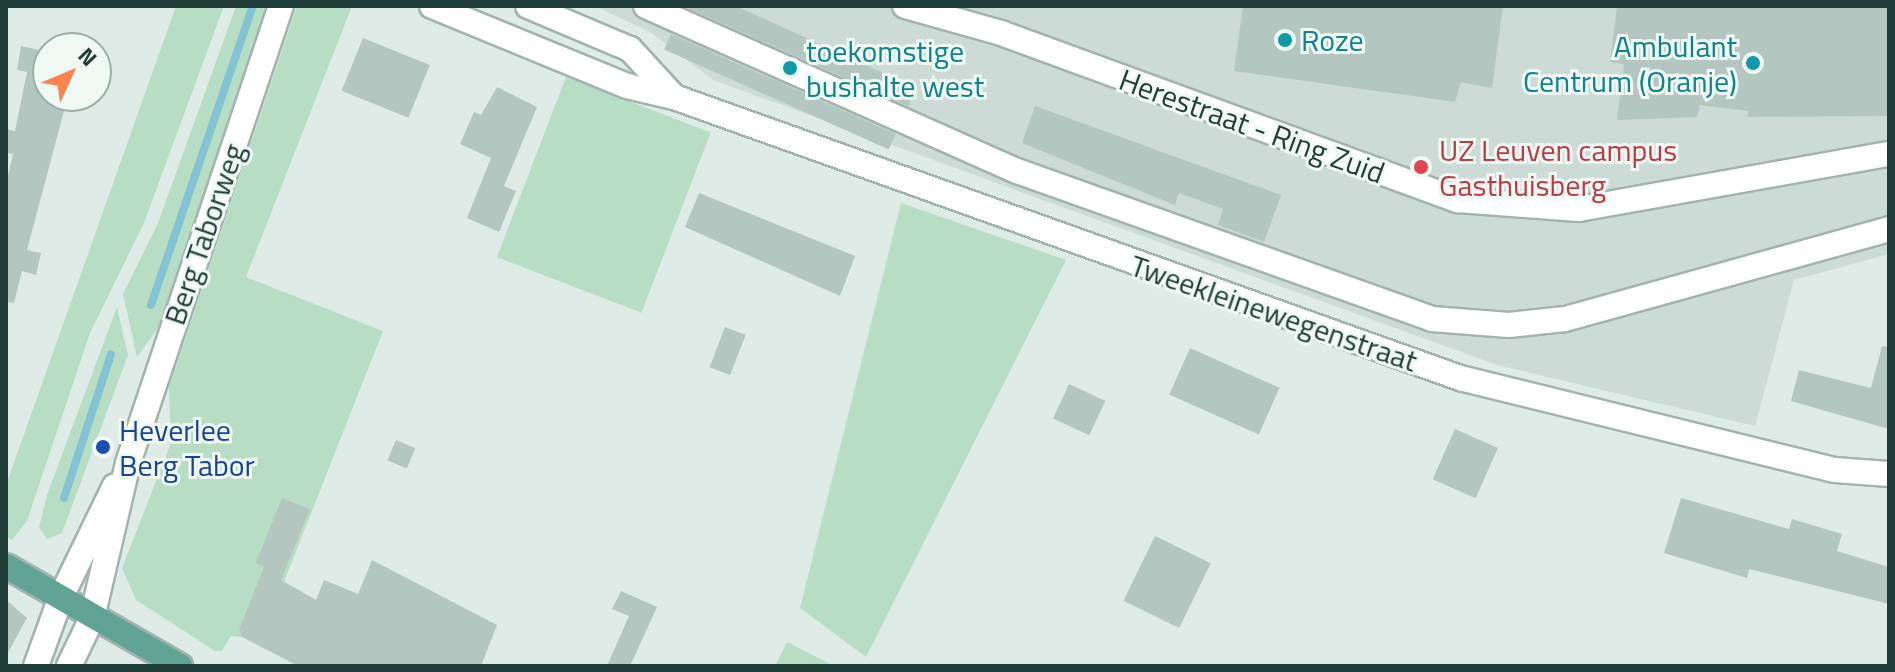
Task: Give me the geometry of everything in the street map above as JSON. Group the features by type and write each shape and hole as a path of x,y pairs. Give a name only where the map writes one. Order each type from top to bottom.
{"main road":[{"path":"6,566 180,666"}],"street":[{"name":"Berg Taborweg","path":"69,666 92,618 128,463 281,6"},
{"name":"Tweekleinewegenstraat","path":"432,6 627,86 674,97 1460,378 1835,470 1889,474"},
{"name":"Tweekleinewegenstraat","path":"528,6 630,49 674,97"},
{"path":"646,6 1017,171 1432,319 1509,325 1565,319 1889,229"},
{"name":"Herestraat - Ring Zuid","path":"905,6 1001,33 1458,200 1579,209 1889,154"},
{"name":"Berg Taborweg","path":"36,666 61,597 128,463"}],"shaded area":[{"name":"UZ Leuven campus Gasthuisberg","path":"595,6 1889,6 1889,254 1794,280 1755,426 1497,365 713,80 650,32"}],"green space":[{"path":"176,6 224,6 144,223 90,333 27,521 12,540 6,536 6,485"},
{"path":"236,6 267,6 159,327 137,357 123,294 158,223"},
{"path":"297,6 352,6 246,277 383,331 284,582 239,630 242,637 231,636 222,651 215,651 136,600 122,568 171,443 169,387"},
{"path":"566,77 711,133 642,313 497,257"},
{"path":"901,203 1066,260 866,657 800,608"},
{"path":"117,307 128,355 62,533 47,539 39,527 47,495"},
{"path":"787,642 834,666 775,666"}],"building":[{"path":"683,6 736,6 916,88 908,106"},
{"path":"1243,6 1503,6 1492,88 1461,82 1455,102 1234,71"},
{"name":"Ambulant Centrum (Oranje)","path":"1617,6 1889,6 1889,116 1748,117 1748,111 1700,105 1697,117 1617,120 1624,64 1610,62"},
{"path":"671,34 896,134 889,150 664,50"},
{"path":"363,38 430,65 408,118 342,91"},
{"path":"21,46 32,48 32,112 64,112 27,250 41,253 36,275 22,271 14,303 6,302 6,185 13,154 6,153 6,129 15,131 27,72 17,70"},
{"path":"497,87 537,107 504,186 516,191 499,232 467,218 491,158 460,144 474,112 481,115"},
{"path":"1035,106 1281,195 1264,242 1218,225 1223,209 1179,193 1175,205 1022,143"},
{"path":"699,193 855,256 840,296 685,227"},
{"path":"725,327 746,335 730,375 710,367"},
{"path":"1882,346 1889,347 1889,429 1791,401 1799,370 1871,388"},
{"path":"1190,348 1280,388 1259,434 1169,395"},
{"path":"1069,384 1105,401 1089,435 1053,418"},
{"path":"1455,429 1498,448 1476,498 1433,479"},
{"path":"396,440 415,448 407,468 387,460"},
{"path":"282,498 310,509 281,580 316,600 324,580 358,594 372,560 497,625 481,666 298,666 242,637 239,630 264,567 256,563"},
{"path":"1681,498 1789,529 1792,519 1842,534 1837,551 1889,567 1889,604 1749,569 1747,578 1664,553"},
{"path":"1155,536 1211,563 1179,628 1123,601"},
{"path":"621,591 657,607 630,666 607,666 629,616 612,609"},
{"path":"6,600 27,618 6,656"}],"waterway":[{"path":"151,305 253,6"},
{"path":"64,498 111,354"}],"place":[{"name":"Roze","path":"1285,40"},
{"name":"Ambulant Centrum (Oranje)","path":"1753,63"},
{"name":"toekomstige bushalte west","path":"790,68"},
{"name":"UZ Leuven campus Gasthuisberg","path":"1421,167"},
{"name":"Heverlee Berg Tabor","path":"103,447"}]}
